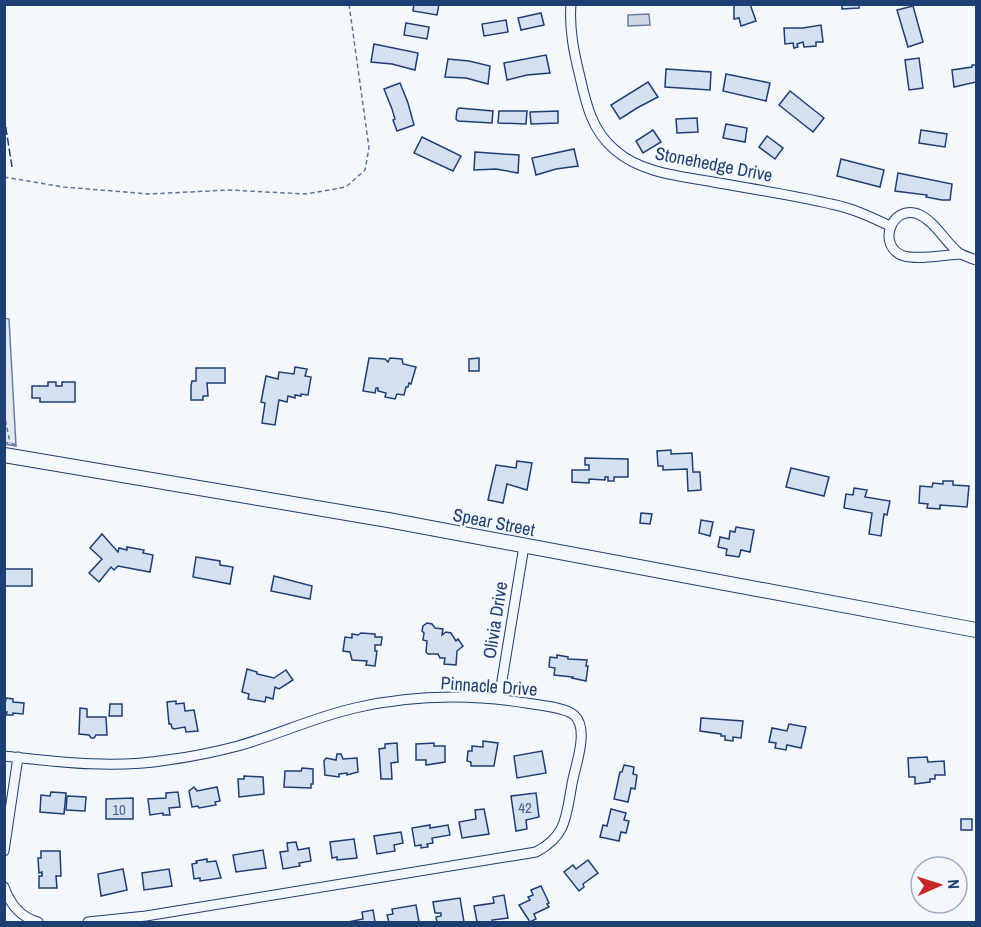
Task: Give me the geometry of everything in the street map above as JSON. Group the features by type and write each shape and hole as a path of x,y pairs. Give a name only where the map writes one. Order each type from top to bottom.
{"main road":[{"name":"Spear Street","path":"7,449 976,630"}],"street":[{"name":"Stonehedge Drive","path":"571,4 572,43 589,112 603,137 624,157 642,166 668,173 831,204 861,213 890,226"},
{"path":"960,254 925,218 917,213 903,214 890,226 891,245 901,254 910,257 960,254 976,260"},
{"name":"Olivia Drive","path":"499,699 524,546"},
{"name":"Pinnacle Drive","path":"4,756 92,765 166,761 238,746 353,708 388,701 424,698 499,699 573,714 579,722 581,741 565,821 559,834 549,846 536,852 146,916 88,922"},
{"path":"4,851 18,757"},
{"path":"4,887 8,900 16,909 26,918 38,922"}],"path":[{"path":"4,177 63,187 150,194 228,190 306,194 346,187 365,170 369,148 349,4"},
{"path":"4,413 7,449"}],"shaded area":[{"path":"649,14 650,25 628,26 628,15"},
{"path":"4,318 9,319 16,446 5,444"}],"building":[{"path":"414,4 439,4 437,15 413,11"},
{"path":"734,4 750,4 756,21 741,26 739,18 734,19"},
{"path":"842,4 859,4 859,8 842,9"},
{"path":"913,6 923,42 908,47 897,10"},
{"path":"541,13 544,25 521,30 518,18"},
{"path":"506,20 508,32 484,36 482,24"},
{"path":"406,23 429,27 427,39 404,35"},
{"path":"821,25 823,42 816,42 816,46 804,47 803,42 794,48 793,43 785,44 784,28"},
{"path":"374,44 418,53 415,70 371,62"},
{"path":"546,55 550,73 507,80 504,63"},
{"path":"919,58 923,88 909,90 905,60"},
{"path":"448,59 490,66 488,84 466,78 445,77"},
{"path":"976,65 976,82 954,87 952,70 972,67"},
{"path":"666,69 711,72 710,90 665,87"},
{"path":"726,74 770,83 766,101 723,91"},
{"path":"648,82 658,97 620,119 611,105"},
{"path":"400,83 414,125 397,131 384,89"},
{"path":"790,91 824,118 813,132 779,105"},
{"path":"459,108 493,111 492,123 458,121 456,119"},
{"path":"499,111 527,111 526,124 498,123"},
{"path":"558,111 558,123 531,124 530,112"},
{"path":"697,118 698,132 677,133 676,119"},
{"path":"726,124 747,128 745,142 723,138"},
{"path":"653,130 661,142 643,153 636,141"},
{"path":"921,130 947,134 945,147 919,143"},
{"path":"767,136 783,148 775,159 759,147"},
{"path":"422,137 461,156 453,171 414,153"},
{"path":"574,149 578,166 536,175 532,158"},
{"path":"475,152 519,155 518,173 496,169 474,170"},
{"path":"841,159 884,170 880,187 837,176"},
{"path":"898,173 952,184 950,200 895,191"},
{"path":"369,358 385,359 388,362 390,358 402,359 403,364 416,367 411,384 409,383 406,387 404,395 397,394 395,399 385,397 386,393 378,391 378,388 375,393 363,391"},
{"path":"479,358 479,371 469,371 469,359"},
{"path":"295,367 307,369 305,376 311,377 308,395 295,395 295,398 288,396 287,402 279,400 275,425 262,423 265,403 261,402 266,376 278,379 279,372 294,374"},
{"path":"196,368 225,368 225,383 207,383 208,396 203,396 203,400 191,400 191,386 192,381 196,381"},
{"path":"48,382 56,382 56,386 62,386 62,382 75,382 75,402 40,402 40,398 32,398 32,386 48,386"},
{"path":"671,450 671,454 692,453 693,472 700,472 701,490 688,491 687,469 663,470 663,466 658,466 657,451"},
{"path":"585,458 628,459 628,477 614,477 614,481 608,481 608,477 605,477 605,480 589,479 589,483 572,482 572,470 589,470 589,465 585,465"},
{"path":"517,461 532,463 527,490 507,484 503,503 488,500 496,465 516,468"},
{"path":"791,468 829,477 824,496 786,487"},
{"path":"943,481 953,481 953,485 969,486 967,507 940,505 940,509 927,508 928,504 919,503 920,486 932,487 933,483 943,484"},
{"path":"854,488 867,490 865,497 890,501 887,515 884,514 881,536 869,534 872,513 844,508 846,494 853,495"},
{"path":"641,513 652,514 650,524 640,523"},
{"path":"701,520 713,522 710,536 699,533"},
{"path":"736,527 754,530 750,552 741,550 739,557 726,555 727,549 718,547 720,537 729,539 730,531 735,532"},
{"path":"102,534 118,552 119,548 127,550 127,547 144,550 143,553 153,555 150,572 118,566 114,570 111,567 99,582 89,573 102,559 90,548"},
{"path":"196,557 220,561 220,565 233,567 230,584 193,577"},
{"path":"4,569 32,569 32,586 4,586"},
{"path":"274,576 312,586 310,599 271,591"},
{"path":"427,623 432,624 435,628 443,629 442,635 446,632 451,633 463,646 457,651 456,665 444,664 445,658 426,652 427,641 423,640 422,631 423,626"},
{"path":"361,633 382,637 381,645 375,645 375,651 377,651 375,666 366,665 367,661 352,660 350,652 343,651 345,637 352,638 352,634"},
{"path":"557,655 568,657 568,659 587,660 586,681 554,675 555,668 549,667 550,657 557,658"},
{"path":"247,669 274,678 286,670 293,680 279,689 275,687 273,699 266,697 265,702 248,699 249,694 242,692"},
{"path":"6,698 13,699 13,702 24,703 23,714 6,715 7,712 4,712"},
{"path":"176,701 176,704 184,703 185,711 194,710 198,731 186,732 185,727 174,729 169,724 167,702"},
{"path":"110,704 122,704 122,716 109,716"},
{"path":"80,708 87,709 87,717 106,717 107,735 96,735 91,738 89,735 79,734"},
{"path":"701,718 743,721 741,738 733,737 733,741 725,740 725,736 721,734 700,731"},
{"path":"789,724 806,727 801,748 787,745 786,750 775,748 776,743 769,742 772,728 787,731"},
{"path":"483,741 498,743 494,766 471,766 471,762 467,761 468,751 472,751 472,746 483,747"},
{"path":"397,743 398,762 391,763 392,779 381,779 379,749 385,748 385,744"},
{"path":"434,743 434,746 445,746 445,762 426,765 426,760 416,760 416,744"},
{"path":"542,751 546,773 517,778 514,756"},
{"path":"337,754 341,754 343,759 357,758 358,772 347,775 347,773 339,774 339,777 325,775 324,761 326,758 336,760"},
{"path":"927,757 928,762 944,761 945,775 935,775 935,779 930,779 930,782 915,784 915,777 909,777 908,758"},
{"path":"624,765 634,767 633,774 637,775 635,789 631,788 628,802 614,799 620,772"},
{"path":"302,768 313,769 311,788 284,787 285,771 301,771"},
{"path":"244,776 263,777 264,794 239,797 238,779 244,779"},
{"path":"194,787 197,791 217,787 220,801 215,802 216,805 192,807 189,791"},
{"path":"51,792 66,793 64,814 40,812 41,795 50,796"},
{"path":"178,792 180,807 169,808 170,815 163,815 163,813 150,815 148,799 166,798 166,793"},
{"path":"536,793 539,817 526,820 527,829 516,831 511,796"},
{"path":"67,796 86,797 85,811 66,810"},
{"path":"133,798 133,819 106,819 106,799"},
{"path":"484,809 489,834 462,838 459,822 476,819 475,810"},
{"path":"611,809 626,813 624,820 629,821 626,833 621,832 619,841 600,837 603,825 607,826"},
{"path":"961,819 972,819 972,830 961,830"},
{"path":"430,825 430,828 448,825 450,835 432,838 433,843 427,844 428,847 415,846 412,828"},
{"path":"401,832 403,843 394,845 395,851 377,854 374,836"},
{"path":"354,839 357,858 337,860 337,857 332,858 330,842"},
{"path":"296,842 298,850 309,848 311,861 283,869 280,852 288,851 287,843"},
{"path":"263,850 266,868 236,872 233,855"},
{"path":"41,851 60,851 61,876 56,876 57,888 39,888 39,876 42,876 42,872 39,873 38,858 41,858"},
{"path":"207,859 207,862 216,861 221,878 200,881 200,878 194,879 192,864"},
{"path":"588,860 598,873 583,884 584,887 579,891 564,872 573,865 576,869"},
{"path":"123,869 127,890 101,896 98,874"},
{"path":"169,869 172,886 144,890 142,873"},
{"path":"541,886 549,907 534,914 536,919 530,922 519,905 530,900 528,897 533,895 531,890"},
{"path":"504,895 508,918 492,920 493,922 477,922 474,906 494,903 493,897"},
{"path":"460,898 464,922 437,922 436,917 441,916 441,913 435,913 433,902"},
{"path":"416,905 419,922 389,922 387,915 393,914 392,909"},
{"path":"373,910 375,922 348,922 363,919 362,912"}],"fence":[{"path":"4,116 12,167"}]}
